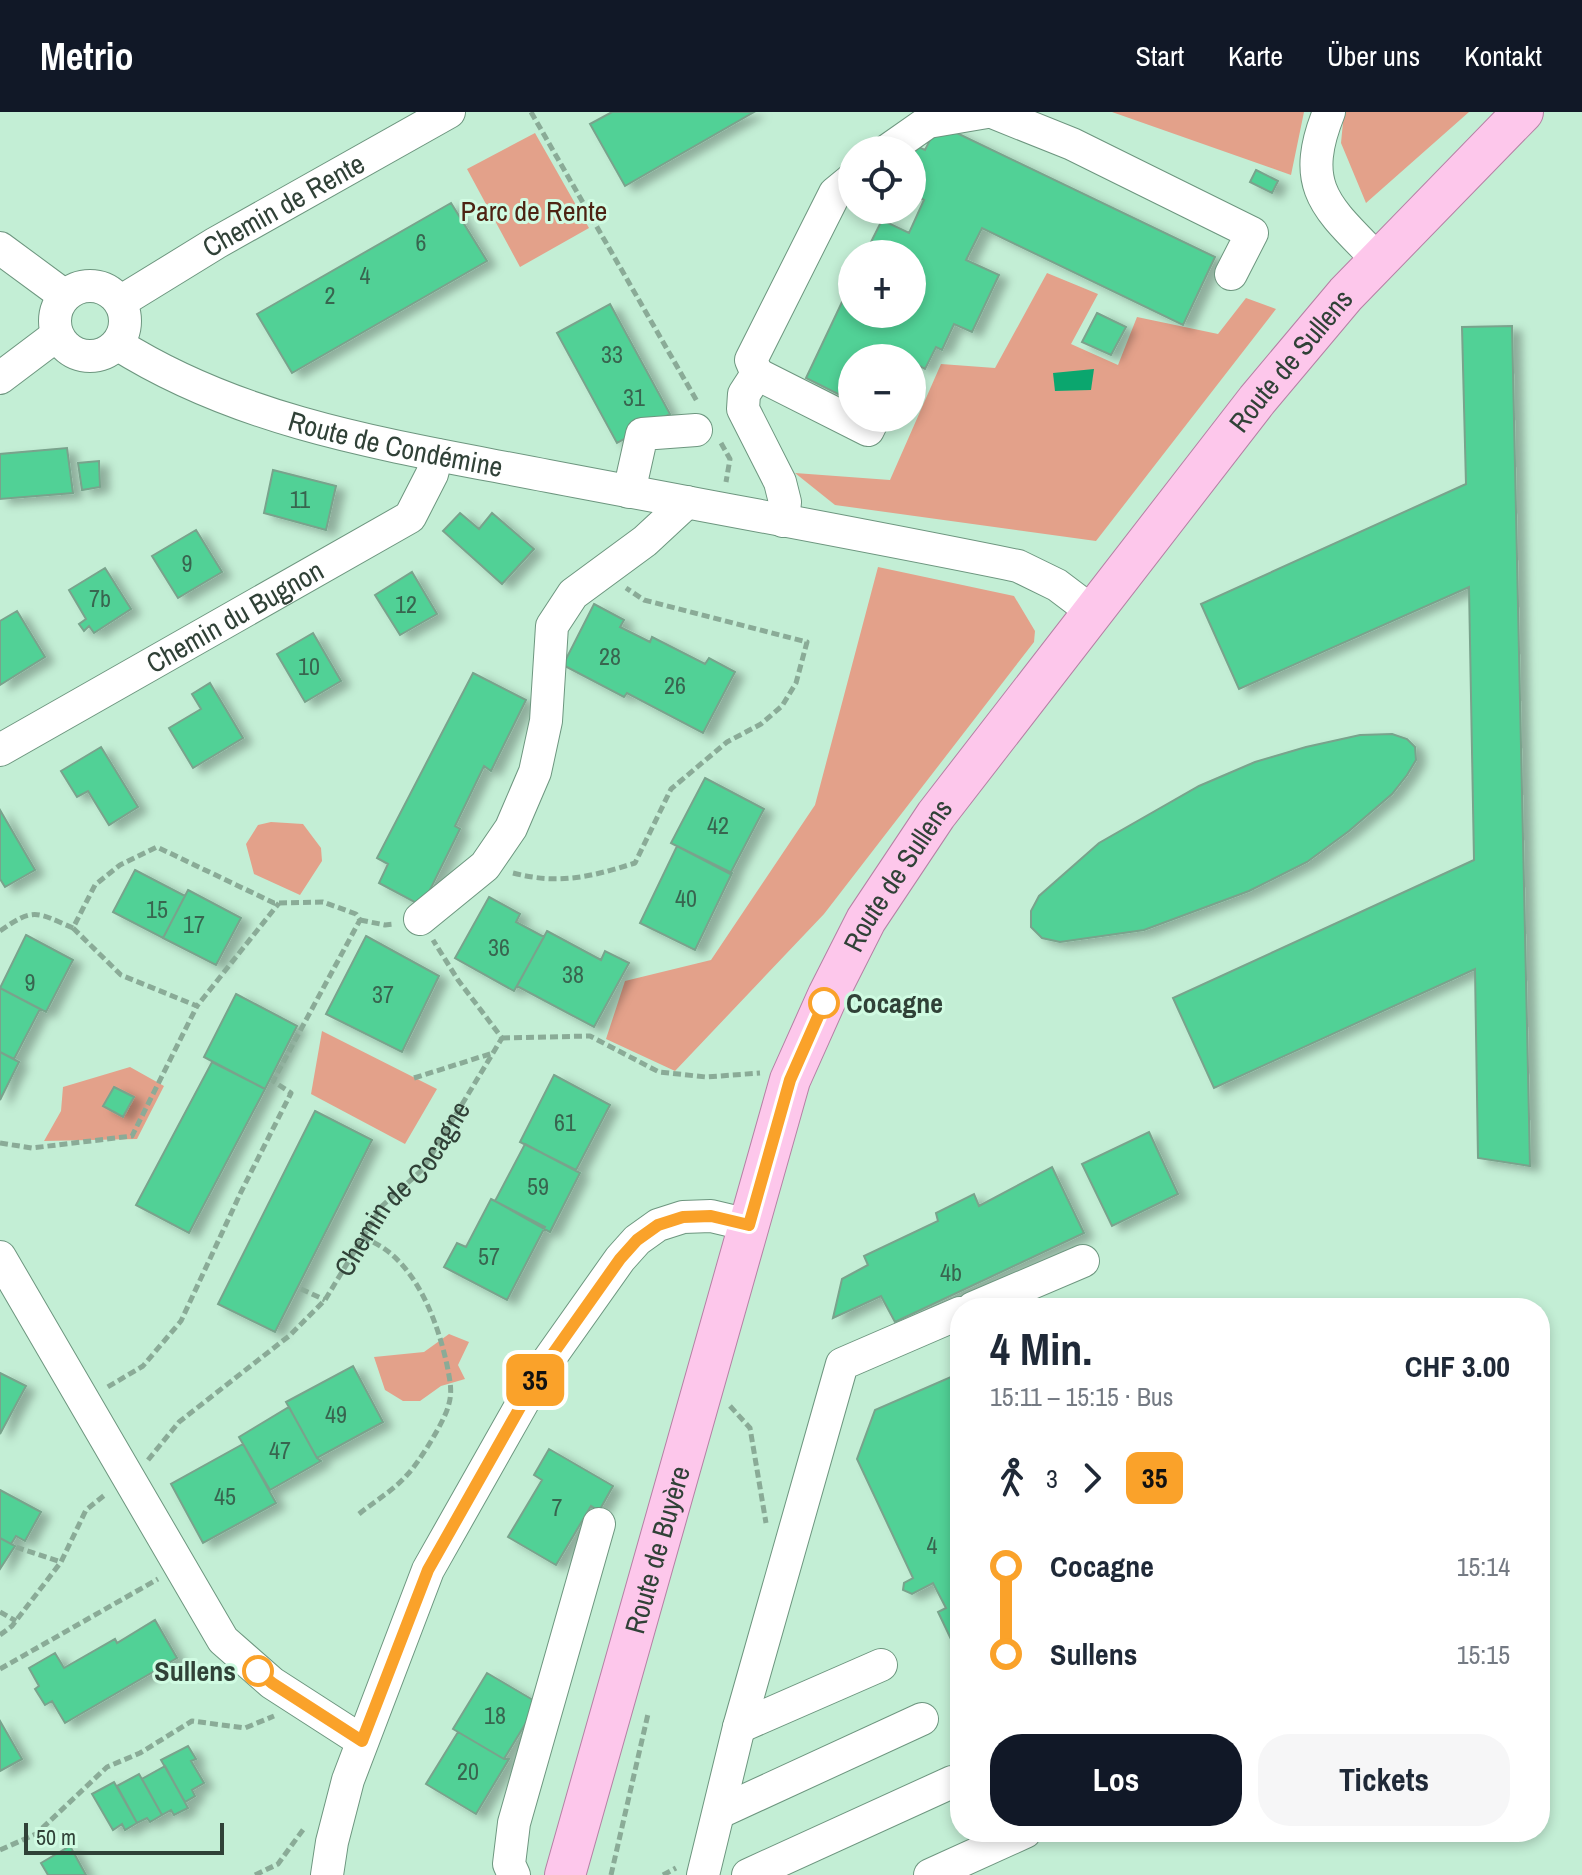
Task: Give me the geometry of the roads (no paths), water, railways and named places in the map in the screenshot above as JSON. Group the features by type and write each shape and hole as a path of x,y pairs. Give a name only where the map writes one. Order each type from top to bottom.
{"main road":[{"name":"Route de Sullens","path":"749,1225 790,1080 828,995 866,920 936,815 1257,400 1346,294 1523,112"},
{"name":"Route de Buyère","path":"565,1875 749,1225"}],"street":[{"name":"Chemin de Rente","path":"120,302 216,243 449,112"},
{"path":"908,136 928,122 990,112 1072,144 1252,233 1231,274"},
{"path":"1329,112 1318,140 1315,160 1318,185 1331,211 1379,261"},
{"path":"838,191 751,360 757,374 838,411"},
{"path":"0,248 65,296"},
{"path":"100,287 120,302 125,319 117,344 96,356 84,356 63,345 57,335 55,314 65,296 75,289 100,287"},
{"path":"0,378 57,335"},
{"name":"Route de Condémine","path":"117,344 180,381 295,423 437,455 1018,566 1057,585 1094,613"},
{"path":"757,374 744,394 743,409 780,482 785,502 783,521"},
{"path":"629,492 642,434 703,421"},
{"name":"Chemin du Bugnon","path":"0,750 410,517 432,474 437,455"},
{"path":"420,919 485,866 511,828 535,772 546,721 552,626 573,594 645,541 687,502"},
{"path":"327,1875 332,1842 362,1741 428,1570 540,1372 620,1259 637,1240 658,1225 683,1217 711,1216 749,1225"},
{"path":"0,1257 223,1640 272,1683 362,1741"},
{"path":"996,1298 1083,1261"},
{"path":"703,1875 739,1727 842,1364 950,1317"},
{"path":"514,1875 509,1864 514,1823 599,1524"},
{"path":"739,1727 881,1665"},
{"path":"720,1812 922,1719"},
{"path":"748,1875 950,1783"},
{"path":"930,1875 1003,1842"}],"place":[{"name":"Cocagne","path":"824,1003"},
{"name":"Sullens","path":"258,1671"}],"park label":[{"name":"Parc de Rente","path":"534,211"}]}
